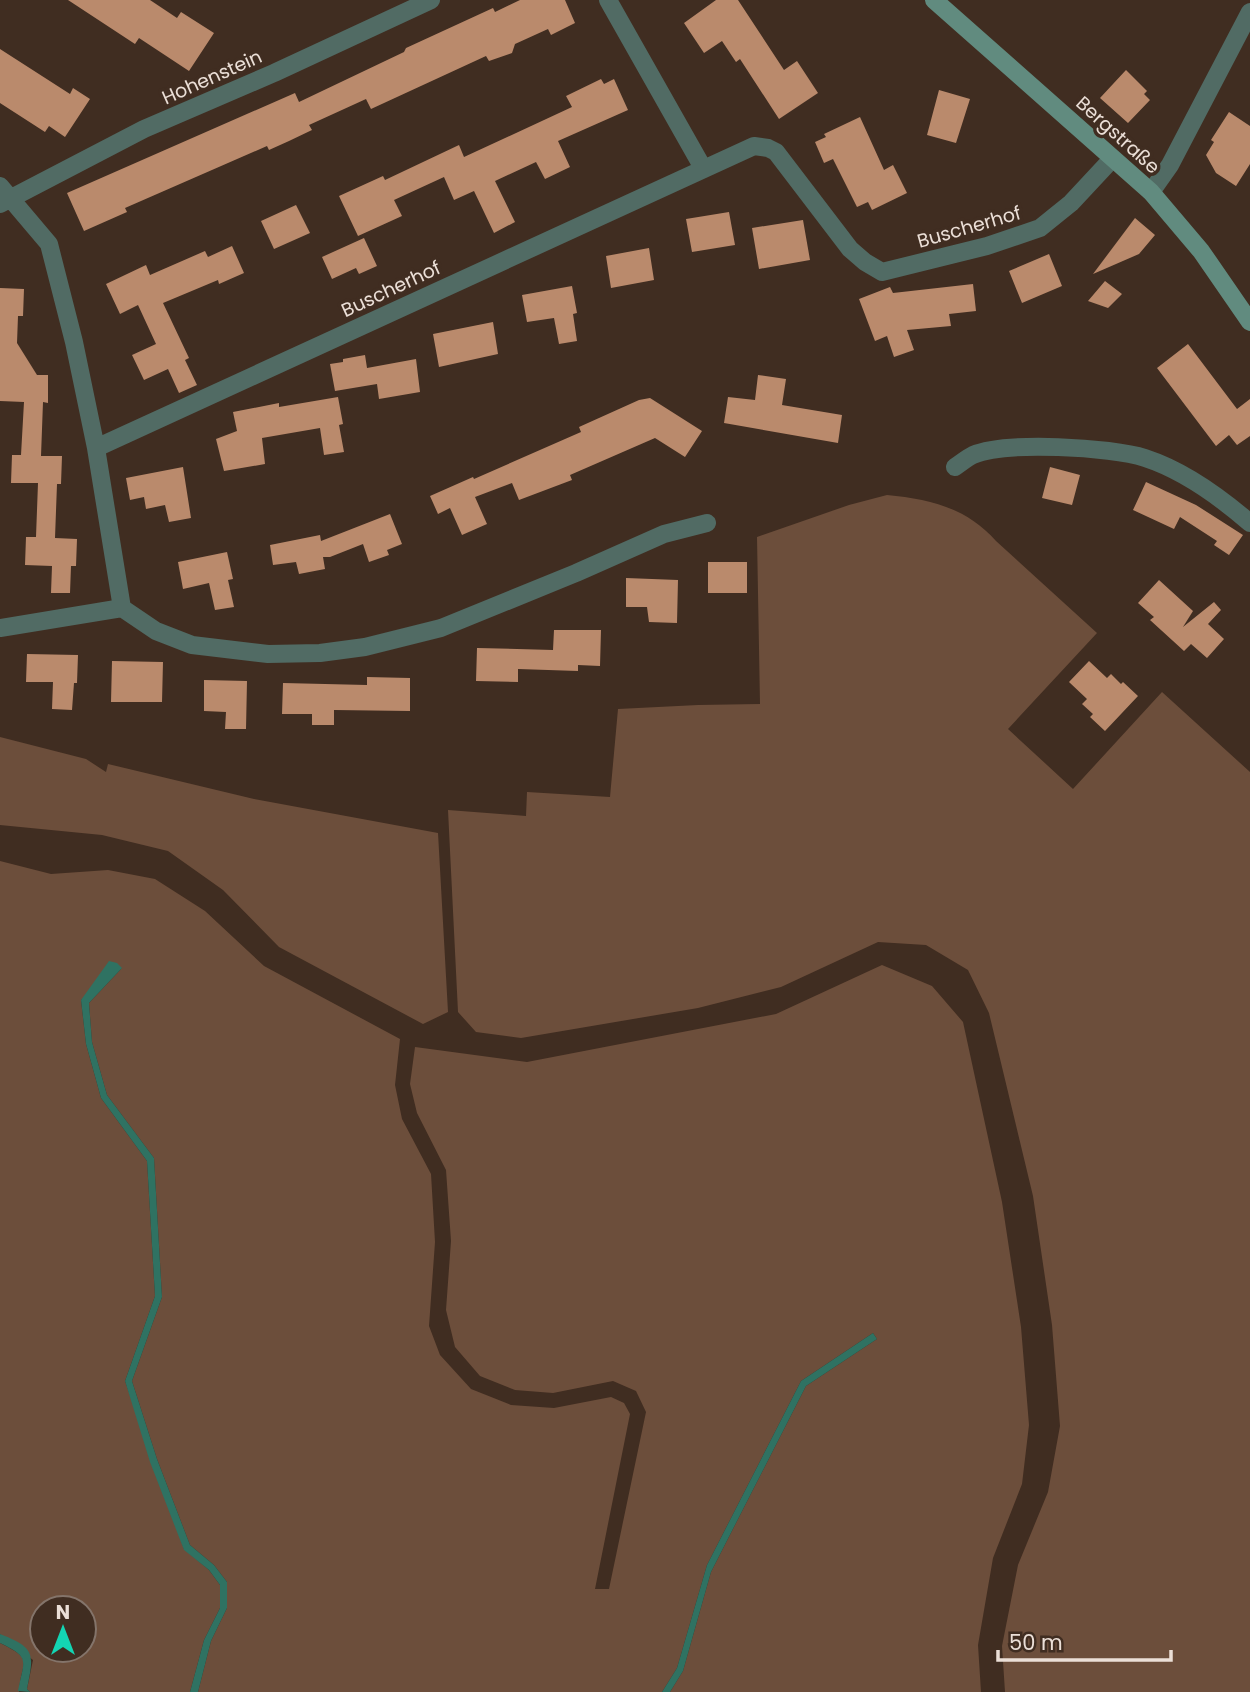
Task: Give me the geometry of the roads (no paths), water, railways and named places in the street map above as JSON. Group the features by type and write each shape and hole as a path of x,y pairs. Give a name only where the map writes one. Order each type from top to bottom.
{"main road":[{"name":"Bergstraße","path":"934,0 1151,192 1201,251 1250,322"}],"street":[{"name":"Hohenstein","path":"4,196 144,129 274,73 431,0"},
{"path":"608,0 703,168"},
{"path":"1151,192 1170,165 1250,12"},
{"name":"Buscherhof","path":"96,448 754,146 776,152 850,248 881,272 987,246 1040,228 1071,204 1112,159"},
{"path":"4,196 49,243 74,342 96,448 122,608"},
{"path":"955,467 974,455 999,448 1028,446 1085,449 1144,457 1183,475 1250,523"},
{"path":"0,628 122,608 156,631 192,645 268,654 320,653 365,647 441,628 664,534 707,523"}],"water":[{"path":"109,961 122,968 89,1003 92,1042 107,1095 154,1158 162,1297 132,1381 157,1459 190,1545 214,1565 227,1582 227,1608 211,1641 198,1692 190,1692 204,1640 220,1608 220,1585 209,1570 184,1550 150,1462 125,1381 155,1296 147,1161 101,1098 86,1044 81,1000"},
{"path":"873,1333 877,1339 806,1386 711,1572 683,1671 670,1692 662,1692 677,1668 707,1565 801,1381"},
{"path":"0,1634 28,1651 28,1664 31,1664 31,1668 27,1689 30,1692 18,1691 23,1666 21,1656 0,1643"}]}
